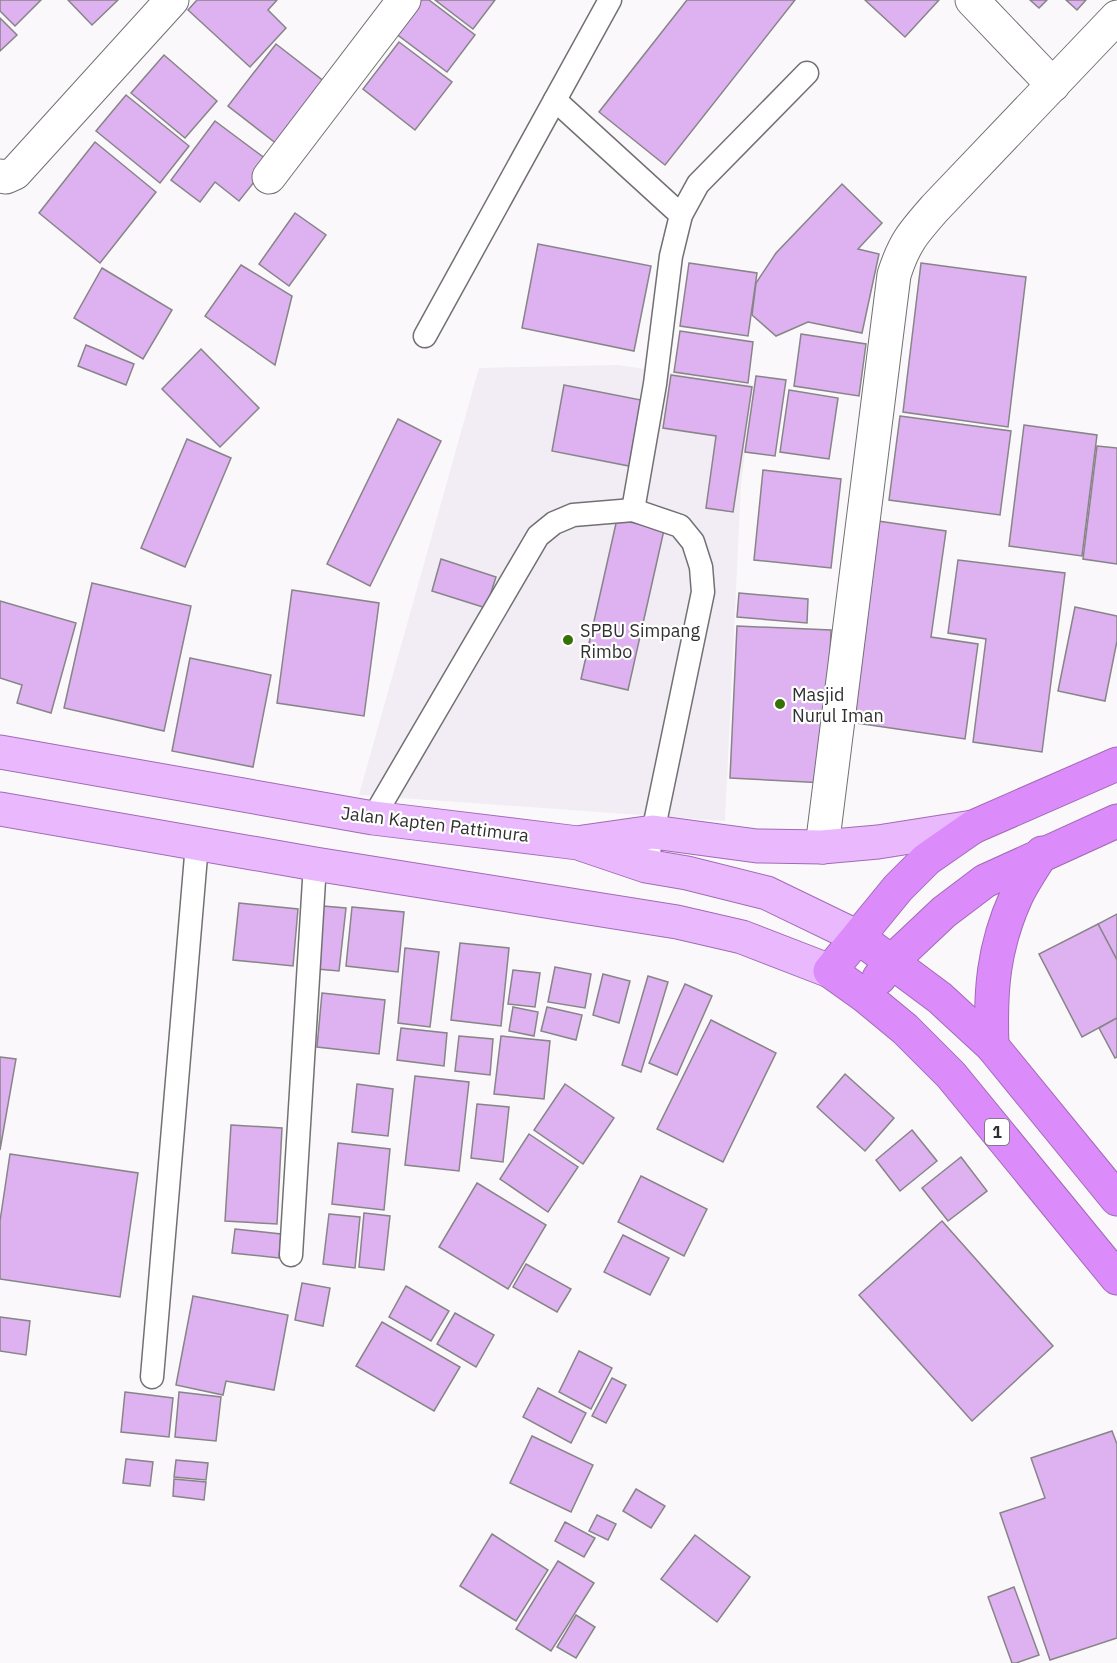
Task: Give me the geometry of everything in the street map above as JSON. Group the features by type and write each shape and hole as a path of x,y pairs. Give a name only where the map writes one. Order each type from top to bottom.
{"highway":[{"path":"830,971 898,888 927,859 973,827 1117,764"},
{"path":"865,996 892,961 944,912 985,881 1042,853 1117,821"},
{"path":"992,1046 990,1006 997,949 1016,896 1042,853"},
{"path":"858,937 940,998 992,1046 1117,1199"},
{"name":"1","path":"830,971 905,1029 951,1075 1117,1278"}],"main road":[{"name":"Jalan Kapten Pattimura","path":"0,752 373,818 578,843 646,866 687,873 766,893 858,937"},
{"path":"0,809 315,864 677,922 742,937 830,971"},
{"path":"578,843 653,832 757,846 822,847 878,842 973,827"}],"street":[{"path":"0,176 6,177 15,172 172,0"},
{"path":"269,177 404,0"},
{"path":"972,0 1053,85"},
{"path":"822,847 894,275 901,252 935,208 1117,17"}],"lane":[{"path":"425,336 610,0"},
{"path":"633,510 655,384 671,256 681,216 698,184 807,73"},
{"path":"555,100 681,216"},
{"path":"373,818 538,536 554,523 573,515 633,510 680,526 686,533 693,542 701,567 703,592 646,866"},
{"path":"152,1377 197,844"},
{"path":"291,1255 315,864"}],"shaded area":[{"name":"SPBU Simpang Rimbo","path":"618,365 753,385 741,485 725,821 359,795 479,368"}],"building":[{"path":"0,0 41,0 15,26 0,11"},
{"path":"68,0 118,0 92,25"},
{"path":"197,0 277,0 268,10 286,28 250,67 188,10"},
{"path":"414,0 429,0 475,35 447,72 391,30"},
{"path":"435,0 495,0 473,29"},
{"path":"687,0 795,0 665,165 599,112"},
{"path":"865,0 939,0 905,37"},
{"path":"1030,0 1047,0 1039,8"},
{"path":"1066,0 1086,0 1077,10"},
{"path":"0,18 17,35 0,51"},
{"path":"399,42 452,82 415,130 363,89"},
{"path":"276,44 330,86 282,148 228,106"},
{"path":"164,55 217,101 185,138 131,93"},
{"path":"126,95 189,146 160,183 96,131"},
{"path":"215,121 270,162 239,201 215,182 200,202 171,180"},
{"path":"95,142 156,192 100,263 39,213"},
{"path":"842,184 882,223 858,249 879,254 862,333 808,322 776,336 752,315 756,283 776,253"},
{"path":"295,213 326,235 289,286 259,264"},
{"path":"538,244 651,266 634,351 522,328"},
{"path":"689,263 757,273 748,336 680,326"},
{"path":"921,263 1026,277 1008,427 903,412"},
{"path":"241,265 292,296 275,365 205,316"},
{"path":"102,268 172,310 143,359 74,318"},
{"path":"680,331 753,342 748,383 674,372"},
{"path":"801,334 866,344 859,396 794,386"},
{"path":"86,345 134,364 126,385 78,366"},
{"path":"201,349 259,408 220,447 162,389"},
{"path":"671,375 752,387 733,512 706,508 716,436 663,428"},
{"path":"756,376 786,380 775,456 745,452"},
{"path":"564,385 641,400 629,466 552,451"},
{"path":"789,390 838,398 829,459 780,452"},
{"path":"900,416 1011,431 1000,515 889,500"},
{"path":"398,419 441,441 370,586 327,564"},
{"path":"1024,425 1097,435 1082,556 1009,546"},
{"path":"187,439 231,458 185,567 141,548"},
{"path":"1097,446 1117,448 1117,564 1083,559"},
{"path":"763,470 841,479 831,568 754,560"},
{"path":"617,519 664,530 628,690 581,679"},
{"path":"878,521 946,531 931,637 978,644 965,739 850,722"},
{"path":"441,559 496,577 486,608 432,591"},
{"path":"958,560 1065,573 1042,752 973,742 986,639 948,633"},
{"path":"92,583 191,606 164,731 64,708"},
{"path":"292,590 379,603 364,716 277,703"},
{"path":"739,593 808,599 807,623 737,617"},
{"path":"0,601 76,623 51,713 17,703 22,685 0,678"},
{"path":"1075,607 1117,616 1117,641 1105,701 1058,691"},
{"name":"Masjid Nurul Iman","path":"737,626 831,630 825,783 730,778"},
{"path":"190,658 271,675 253,767 172,751"},
{"path":"239,903 298,909 293,966 233,960"},
{"path":"323,906 346,908 339,971 317,969"},
{"path":"352,907 404,912 398,972 346,966"},
{"path":"1117,914 1117,960 1098,924"},
{"path":"1098,924 1117,960 1117,1018 1082,1037 1039,954"},
{"path":"460,943 509,948 501,1026 451,1020"},
{"path":"405,948 439,952 430,1027 398,1023"},
{"path":"555,967 591,974 585,1008 548,1002"},
{"path":"513,970 540,973 535,1007 508,1004"},
{"path":"603,974 630,981 619,1023 593,1015"},
{"path":"648,976 668,982 641,1072 622,1065"},
{"path":"685,984 712,996 677,1075 649,1063"},
{"path":"322,993 385,1000 379,1054 317,1047"},
{"path":"513,1007 538,1012 534,1036 509,1031"},
{"path":"547,1007 582,1015 576,1040 541,1031"},
{"path":"1117,1018 1117,1057 1115,1058 1099,1028"},
{"path":"711,1020 776,1053 723,1162 657,1129"},
{"path":"401,1028 447,1033 444,1066 397,1060"},
{"path":"459,1036 493,1039 490,1075 455,1071"},
{"path":"501,1036 550,1041 544,1099 494,1094"},
{"path":"0,1057 16,1059 0,1150"},
{"path":"845,1074 894,1118 865,1151 817,1107"},
{"path":"415,1076 469,1082 459,1171 405,1165"},
{"path":"357,1084 393,1089 388,1136 352,1132"},
{"path":"565,1084 614,1118 583,1164 534,1130"},
{"path":"477,1104 509,1107 503,1162 471,1158"},
{"path":"231,1125 282,1128 277,1224 225,1221"},
{"path":"912,1130 937,1161 900,1191 876,1160"},
{"path":"529,1134 578,1167 548,1212 500,1179"},
{"path":"338,1143 390,1149 384,1210 332,1204"},
{"path":"10,1154 138,1173 120,1297 0,1279 0,1221"},
{"path":"961,1157 987,1191 948,1221 922,1188"},
{"path":"641,1176 707,1209 684,1256 618,1222"},
{"path":"477,1183 546,1225 508,1289 439,1247"},
{"path":"364,1213 390,1216 384,1270 359,1267"},
{"path":"329,1214 360,1217 355,1268 323,1264"},
{"path":"942,1221 1053,1346 972,1421 859,1295"},
{"path":"235,1229 281,1234 279,1258 232,1253"},
{"path":"623,1235 669,1258 650,1295 604,1272"},
{"path":"526,1264 571,1289 557,1312 513,1287"},
{"path":"302,1283 330,1288 323,1326 295,1320"},
{"path":"406,1286 449,1311 431,1341 389,1317"},
{"path":"193,1296 288,1315 274,1390 226,1381 223,1395 176,1385"},
{"path":"455,1313 494,1335 476,1367 437,1344"},
{"path":"0,1317 30,1321 26,1355 0,1351"},
{"path":"382,1322 460,1367 434,1411 356,1366"},
{"path":"579,1351 612,1368 591,1409 559,1392"},
{"path":"612,1378 626,1385 606,1423 592,1416"},
{"path":"538,1388 586,1413 571,1443 523,1417"},
{"path":"125,1392 173,1398 169,1437 121,1432"},
{"path":"179,1392 221,1397 216,1441 175,1437"},
{"path":"1112,1431 1117,1444 1117,1638 1050,1660 1000,1513 1045,1498 1031,1458"},
{"path":"532,1436 593,1465 571,1512 510,1483"},
{"path":"126,1459 153,1462 150,1486 123,1483"},
{"path":"176,1460 208,1463 206,1480 174,1477"},
{"path":"174,1479 206,1482 204,1500 173,1496"},
{"path":"636,1489 665,1506 651,1528 623,1511"},
{"path":"597,1515 616,1524 608,1540 589,1531"},
{"path":"565,1522 595,1538 584,1557 555,1541"},
{"path":"492,1534 548,1570 516,1621 460,1586"},
{"path":"695,1535 750,1577 717,1622 661,1579"},
{"path":"558,1561 594,1583 551,1651 516,1629"},
{"path":"1014,1587 1039,1655 1012,1663 988,1597"},
{"path":"576,1615 595,1627 576,1658 557,1647"}],"place":[{"name":"SPBU Simpang Rimbo","path":"568,640"},
{"name":"Masjid Nurul Iman","path":"780,704"}]}
